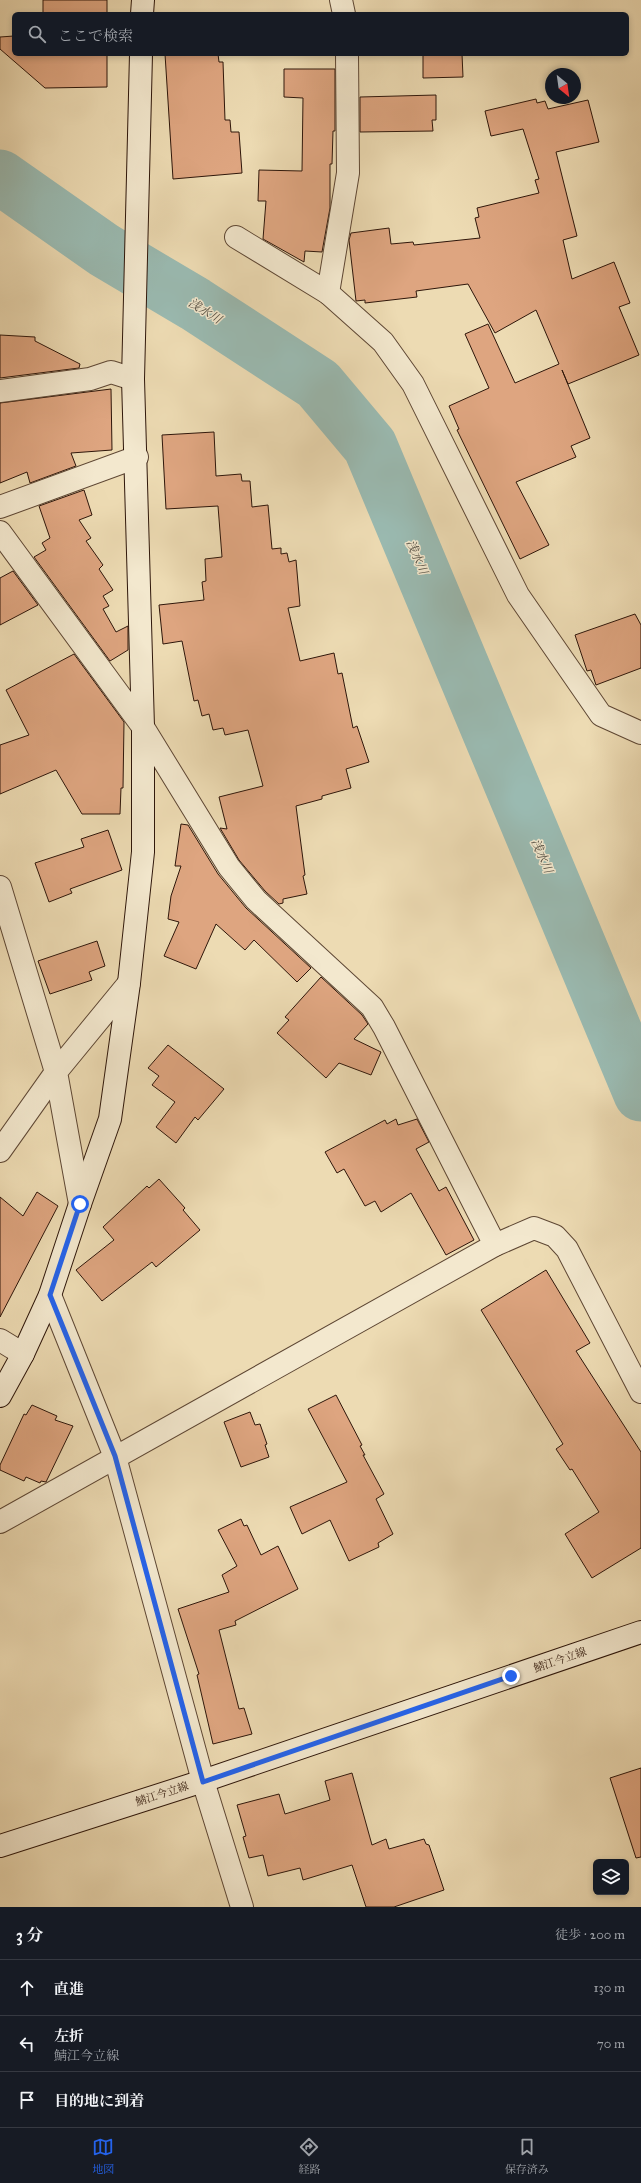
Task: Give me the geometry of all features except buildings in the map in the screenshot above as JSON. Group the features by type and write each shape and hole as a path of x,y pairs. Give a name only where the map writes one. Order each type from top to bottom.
{"street":[{"path":"142,12 143,0"},
{"path":"341,0 344,12"},
{"path":"0,1396 23,1354 50,1295 110,1119 129,983 142,852 143,727 134,372 141,56"},
{"path":"328,293 348,173 347,56"},
{"path":"236,237 328,293 383,342 413,384 518,595 601,715 641,733"},
{"path":"0,390 90,379 111,372 134,372"},
{"path":"0,507 136,457"},
{"path":"0,532 143,727 229,867 256,900 372,1007 384,1027 495,1246"},
{"path":"0,887 56,1072 80,1204"},
{"path":"0,1151 56,1072 129,983"},
{"path":"0,1522 115,1456 495,1246 534,1228 555,1236 567,1249 641,1392"},
{"path":"50,1295 115,1456 203,1782 242,1907"},
{"path":"0,1340 23,1354"},
{"name":"鯖江今立線","path":"0,1846 203,1782 641,1632"}],"waterway":[{"name":"浅水川","path":"0,177 104,250 195,304 318,384 370,446 641,1094"}],"route":[{"path":"80,1204 50,1295 115,1456 203,1782 511,1676"}]}
